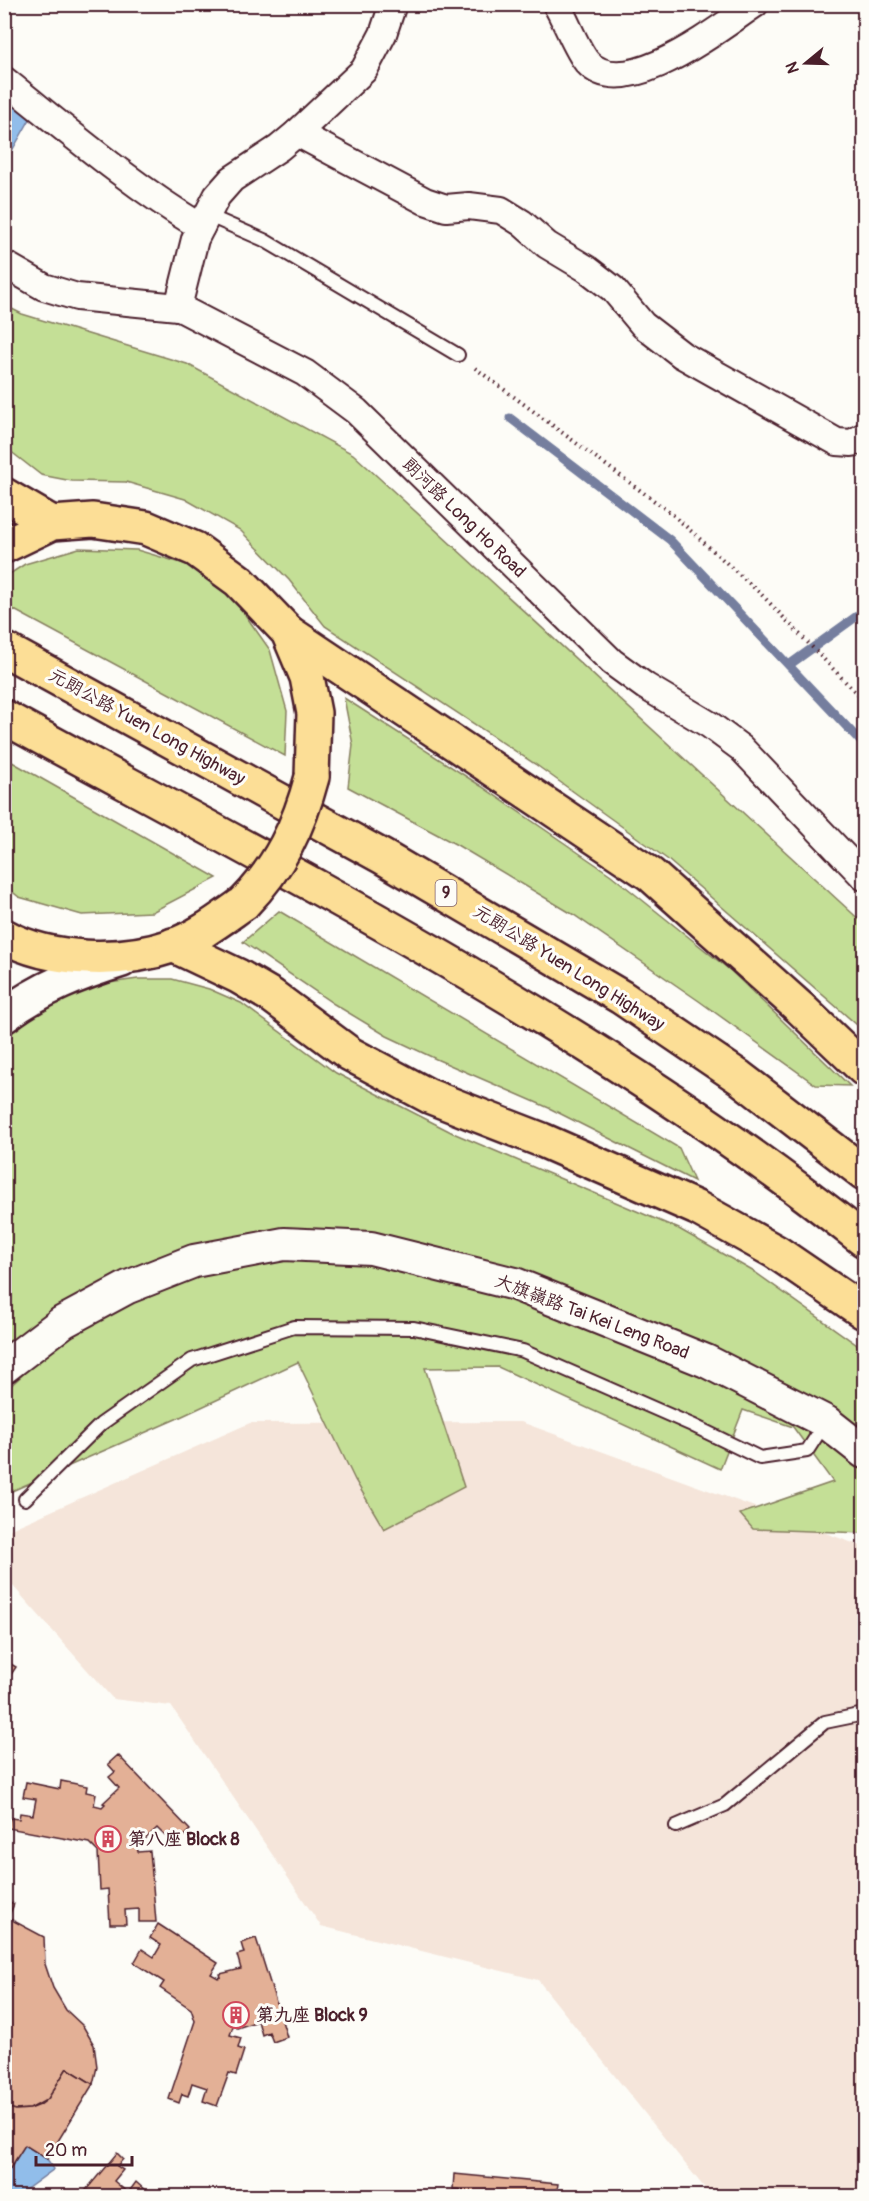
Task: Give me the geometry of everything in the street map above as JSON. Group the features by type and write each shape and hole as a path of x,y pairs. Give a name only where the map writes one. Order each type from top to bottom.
{"main road":[{"path":"4,495 52,523"},
{"path":"4,546 52,523 93,520 146,528 195,549 239,581 288,632 650,874 799,1007 864,1069"},
{"path":"4,1016 46,989 80,973 173,945 213,925 244,903 263,883 289,841 303,811 312,777 314,713 308,677 288,632"},
{"name":"元朗公路 Yuen Long Highway","path":"4,650 392,862 621,997 739,1077 864,1173"},
{"path":"4,717 374,919 530,1009 692,1112 864,1240"},
{"path":"4,936 54,953 95,958 141,954"},
{"path":"173,945 238,976 272,996 350,1054 429,1096 542,1140 706,1213 776,1252 864,1312"}],"street":[{"path":"178,307 195,239 217,196 232,178 279,148 297,133 364,70 382,34 393,4"},
{"path":"556,4 586,62 603,74 624,74 643,70 681,52 755,4"},
{"path":"4,80 174,210 204,221"},
{"path":"297,133 425,201 446,208 469,206 501,210 522,223 547,245 587,269 613,289 643,325 682,355 837,442 852,443 864,436"},
{"name":"朗河路 Long Ho Road","path":"4,264 44,287 77,297 178,307 305,373 356,411 612,662 645,686 710,724 741,748 864,877"},
{"name":"大旗嶺路 Tai Kei Leng Road","path":"5,1366 63,1322 128,1287 194,1261 284,1244 371,1248 515,1284 706,1361 826,1422 864,1452"}],"lane":[{"path":"204,221 264,240 458,355"},
{"path":"25,1499 101,1424 192,1360 294,1327 414,1328 523,1351 692,1425 760,1458 807,1451 826,1422"},
{"path":"676,1826 725,1805 825,1722 864,1714"}],"path":[{"path":"458,355 672,514 760,594 864,701"}],"shaded area":[{"path":"521,1422 864,1547 864,2196 711,2196 538,1980 321,1926 171,1706 113,1699 5,1577 4,1532 250,1423"}],"green space":[{"path":"4,305 22,314 187,364 353,454 864,924 864,1031 667,859 535,764 325,626 289,580 240,530 185,499 126,482 72,481 41,475 5,447"},
{"path":"79,548 137,550 188,565 234,599 270,650 287,711 285,756 5,605 5,577 25,564"},
{"path":"344,698 481,786 611,875 731,971 850,1086 816,1085 574,915 457,845 348,787 353,745"},
{"path":"5,758 217,878 152,912 82,915 19,897 5,886"},
{"path":"279,911 679,1148 694,1181 549,1108 387,1036 334,1004 243,942"},
{"path":"138,979 172,979 209,989 241,1003 336,1073 453,1133 679,1229 756,1273 864,1350 864,1533 753,1529 740,1514 833,1482 793,1427 743,1410 720,1469 498,1367 425,1368 464,1487 384,1529 355,1480 298,1362 176,1419 5,1494 4,1392 32,1366 5,1354 5,1037 28,1015 94,985"}],"water":[{"path":"5,94 33,114 5,163"},
{"path":"25,2145 47,2159 54,2169 17,2196 5,2196 4,2178"}],"building":[{"path":"4,1660 16,1667 4,1685"},
{"name":"第八座 Block 8","path":"118,1755 190,1830 179,1840 172,1832 167,1838 157,1828 141,1843 140,1841 137,1843 138,1852 150,1851 156,1922 139,1922 139,1909 125,1910 126,1924 110,1924 108,1889 100,1890 98,1852 89,1843 8,1828 10,1818 19,1819 20,1813 33,1815 36,1799 23,1797 26,1782 60,1789 61,1781 87,1786 86,1792 96,1794 94,1805 102,1807 105,1804 103,1803 119,1788 109,1777 115,1772 108,1764"},
{"path":"4,1899 14,1904 8,1918 44,1937 45,1964 53,1988 66,2010 83,2026 94,2045 97,2067 93,2084 67,2068 48,2099 30,2109 16,2110 4,2107"},
{"name":"第九座 Block 9","path":"158,1924 218,1963 211,1974 218,1978 221,1977 220,1974 241,1969 237,1955 244,1953 241,1943 256,1938 287,2037 273,2042 269,2032 262,2035 258,2021 237,2028 236,2025 233,2026 230,2035 241,2038 238,2048 244,2050 236,2075 229,2073 217,2106 203,2101 207,2088 192,2083 188,2096 182,2094 179,2103 169,2099 195,2021 191,2009 160,1988 164,1982 134,1963 142,1949 154,1957 161,1945 150,1938"},
{"path":"67,2068 93,2084 47,2159 25,2145 4,2178 4,2107 16,2110 30,2109 40,2105 48,2099"},
{"path":"117,2153 123,2159 117,2166 123,2170 114,2181 128,2193 136,2182 145,2190 140,2196 81,2196"},
{"path":"454,2174 558,2184 556,2196 463,2196 463,2190 453,2189"}],"waterway":[{"path":"510,418 670,540 864,745"},
{"path":"789,665 864,611"}],"place":[{"name":"第八座 Block 8","path":"108,1839"},
{"name":"第九座 Block 9","path":"236,2015"}]}
